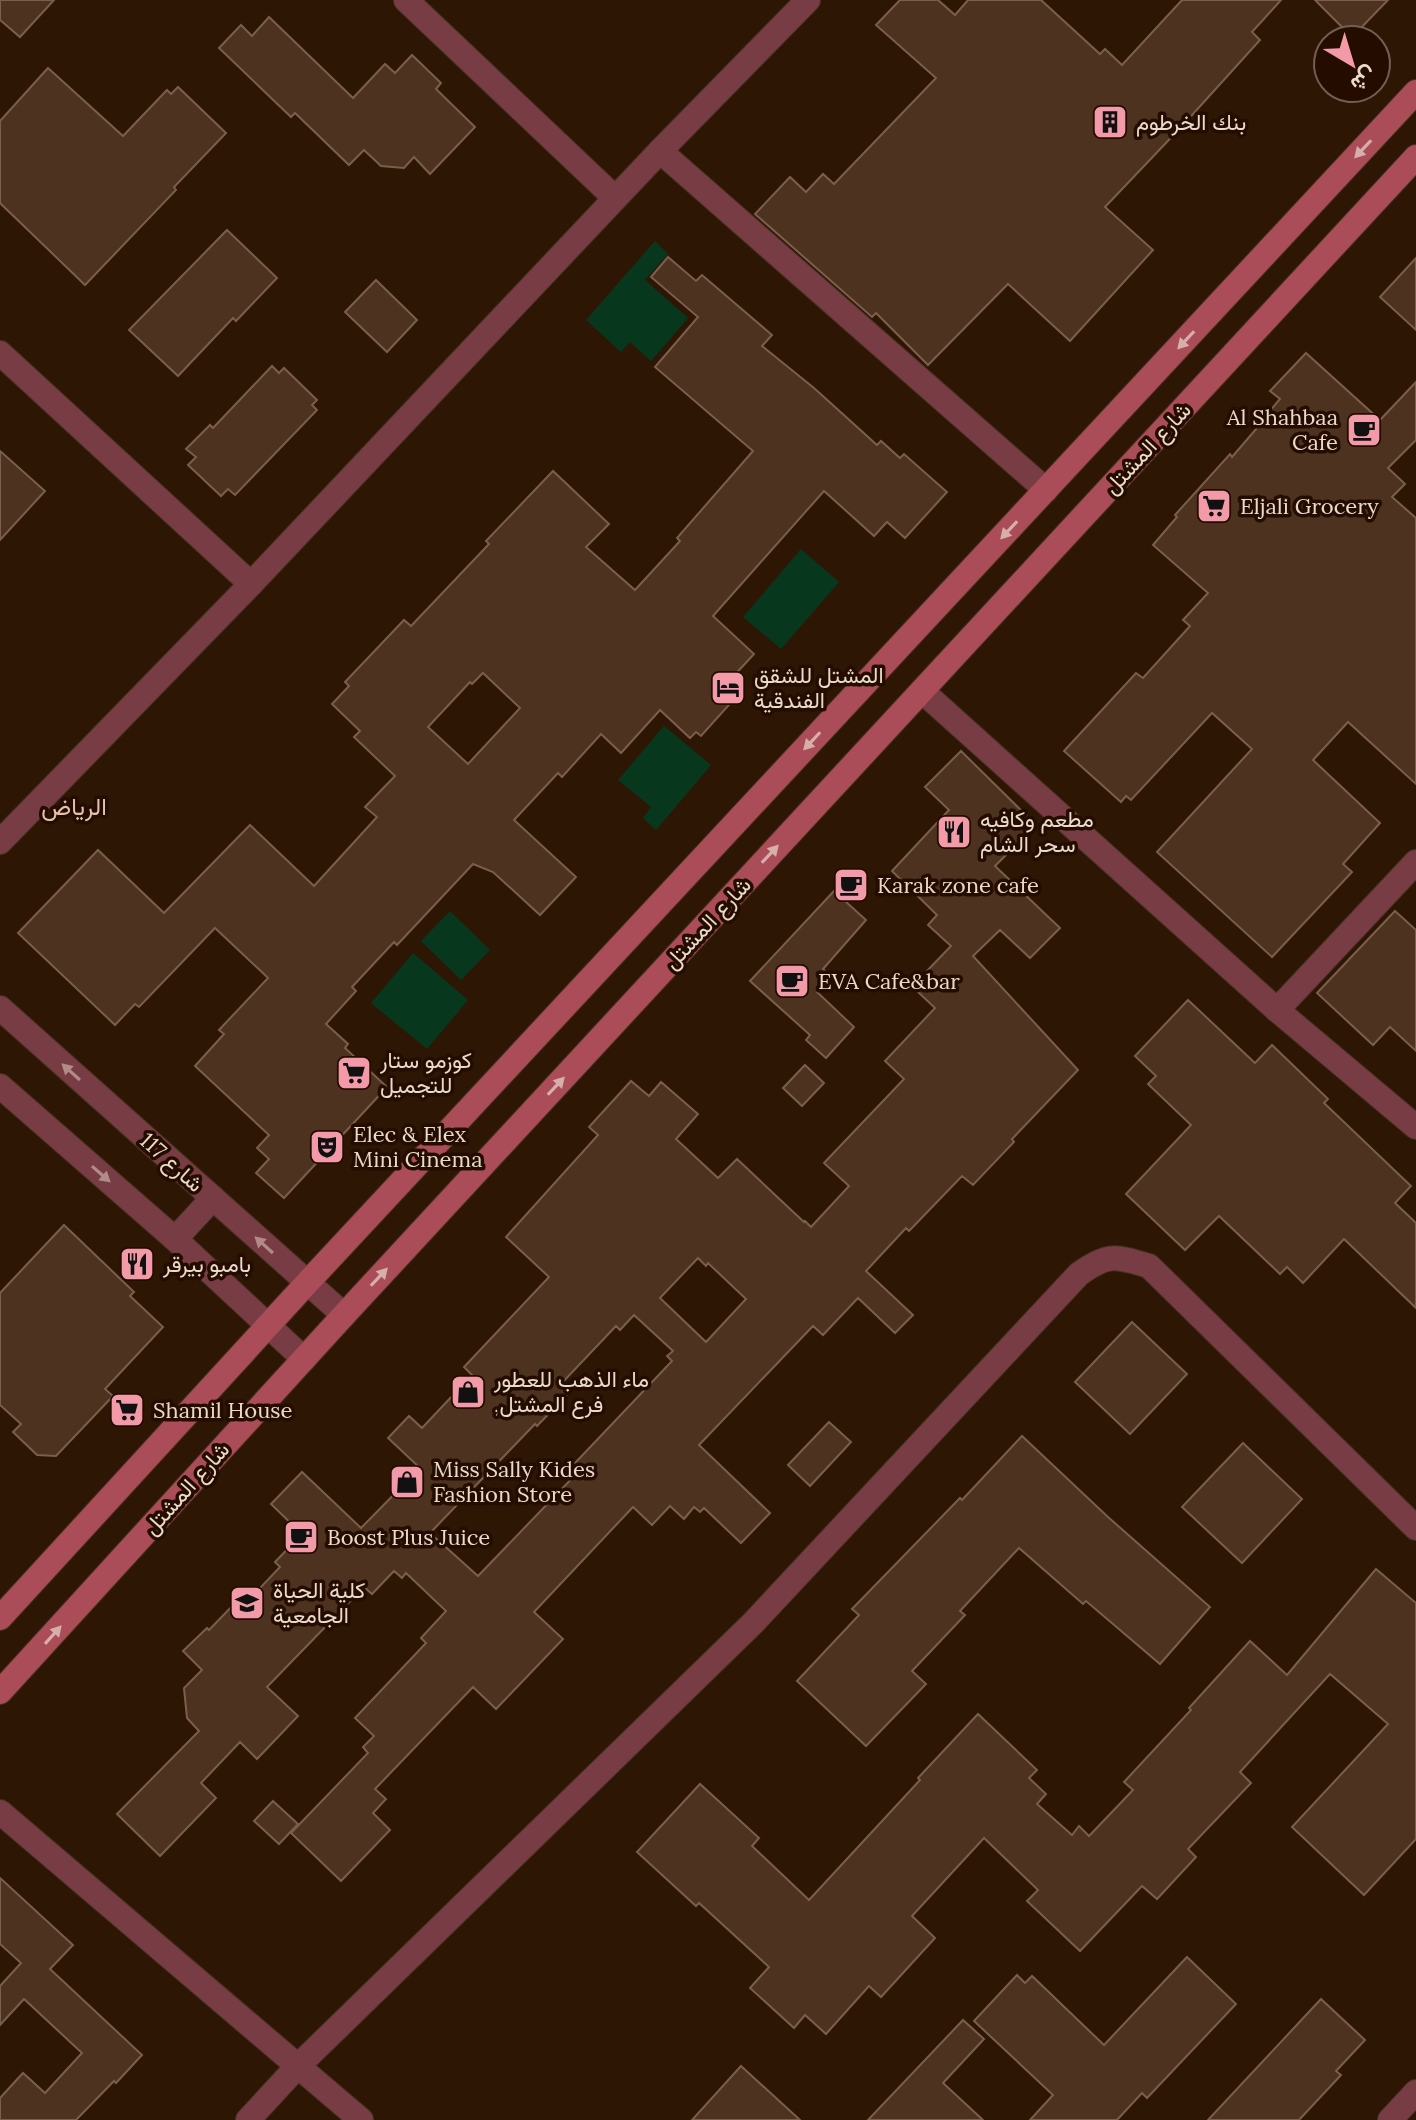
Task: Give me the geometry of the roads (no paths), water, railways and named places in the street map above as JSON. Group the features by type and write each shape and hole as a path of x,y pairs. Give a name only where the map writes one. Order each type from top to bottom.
{"main road":[{"name":"شارع المشتل","path":"0,1618 307,1283 1416,92"},
{"name":"شارع المشتل","path":"0,1692 344,1315 1416,157"}],"street":[{"path":"406,0 615,198"},
{"path":"0,842 251,584 615,198 808,0"},
{"path":"660,151 1046,490"},
{"path":"0,353 251,584"},
{"path":"922,691 1277,1010 1416,1127"},
{"path":"1277,1010 1416,862"},
{"name":"شارع 117","path":"0,1008 344,1315"},
{"path":"0,1086 175,1239 304,1359"},
{"path":"175,1239 213,1198"},
{"path":"248,2120 297,2067 753,1623 1079,1274 1098,1260 1121,1258 1149,1266 1416,1528"},
{"path":"0,1812 361,2120"},
{"path":"1390,2120 1416,2092"}],"place":[{"name":"بنك الخرطوم","path":"1110,122"},
{"name":"Al Shahbaa Cafe","path":"1364,430"},
{"name":"Eljali Grocery","path":"1214,506"},
{"name":"المشتل للشقق الفندقية","path":"728,688"},
{"name":"مطعم وكافيه سحر الشام","path":"954,832"},
{"name":"Karak zone cafe","path":"851,885"},
{"name":"EVA Cafe&bar","path":"792,981"},
{"name":"كوزمو ستار للتجميل","path":"354,1073"},
{"name":"Elec & Elex Mini Cinema","path":"327,1147"},
{"name":"بامبو بيرقر","path":"137,1264"},
{"name":"ماء الذهب للعطور ,فرع المشتل","path":"468,1392"},
{"name":"Shamil House","path":"127,1410"},
{"name":"Miss Sally Kides Fashion Store","path":"407,1482"},
{"name":"Boost Plus Juice","path":"301,1537"},
{"name":"كلية الحياة الجامعية","path":"247,1603"}],"district":[{"name":"الرياض","path":"74,806"}]}
